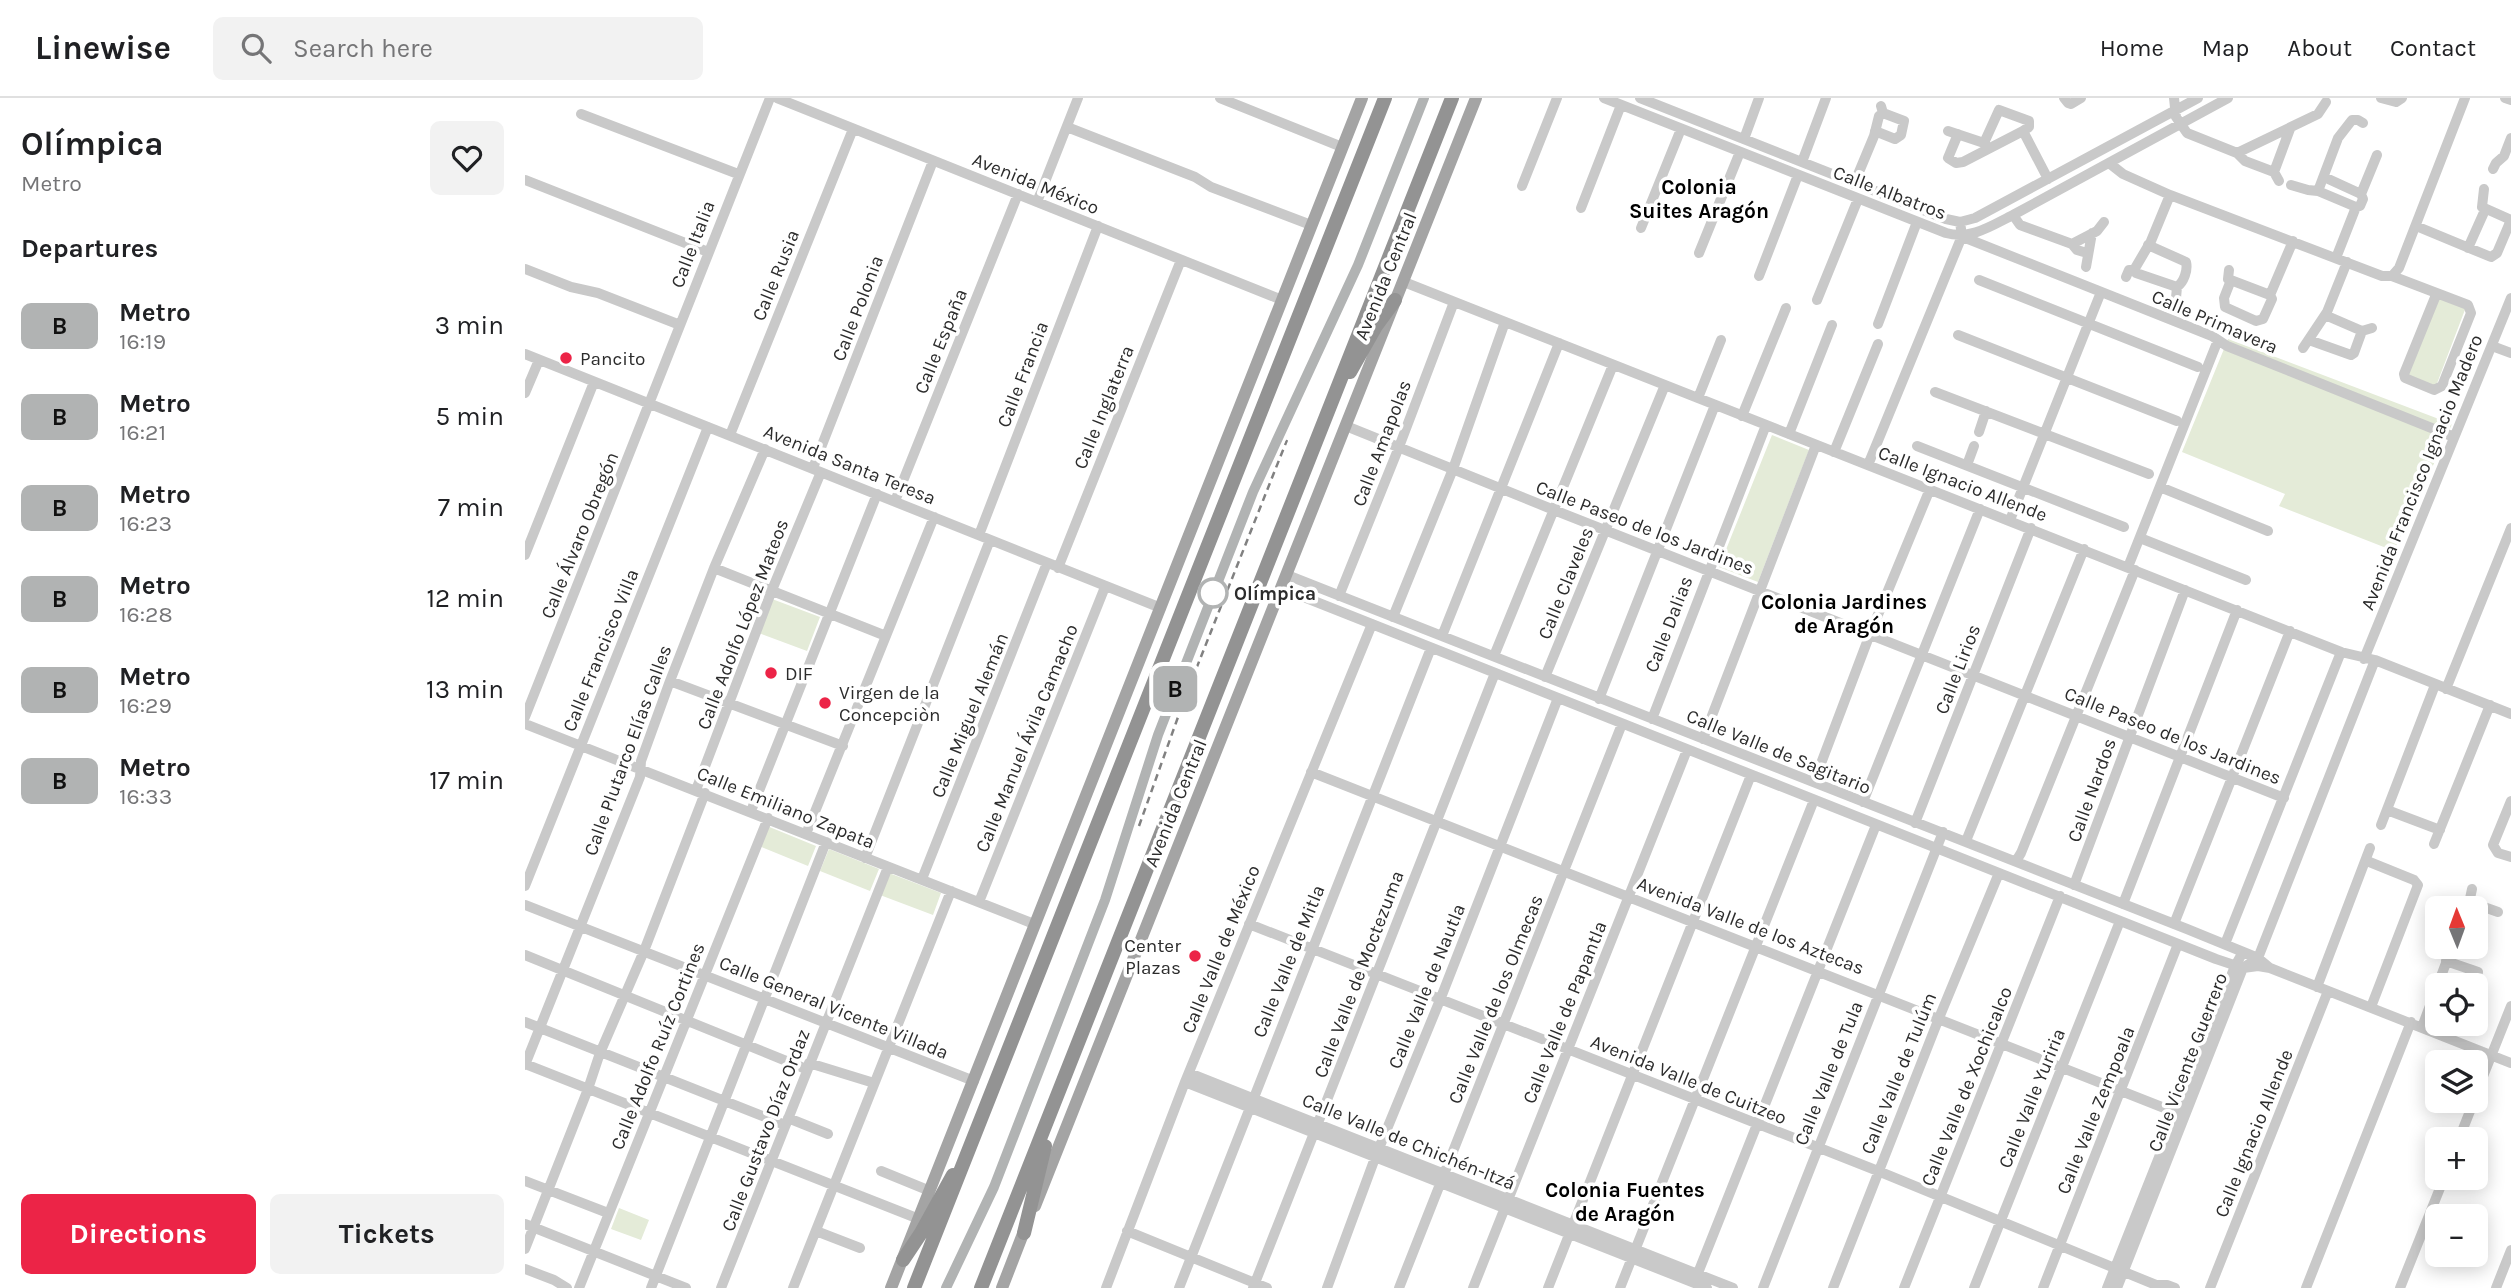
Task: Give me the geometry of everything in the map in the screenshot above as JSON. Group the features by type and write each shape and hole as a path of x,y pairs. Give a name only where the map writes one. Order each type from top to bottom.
{"highway":[{"path":"914,1288 1385,98"},
{"name":"Avenida Central","path":"981,1288 1452,98"},
{"path":"1332,400 1376,326 1395,300"},
{"path":"1024,1233 1059,1090"},
{"path":"904,1260 944,1187 968,1153"}],"main road":[{"path":"891,1288 1362,98"},
{"name":"Avenida Central","path":"1002,1288 1476,98"}],"street":[{"name":"Calle Italia","path":"650,404 770,98"},
{"name":"Avenida México","path":"777,98 1282,300"},
{"path":"1037,202 1078,98"},
{"path":"1220,98 1342,147"},
{"path":"1522,186 1557,98"},
{"name":"Calle Albatros","path":"1604,98 1917,222 1962,236 1982,231 2013,215 2228,98"},
{"path":"1744,139 1759,98"},
{"path":"1802,162 1826,98"},
{"path":"2064,98 2071,104 2081,98"},
{"path":"2174,98 2174,111 2180,124 2191,135 2237,153 2245,161 2276,177 2290,129"},
{"name":"Calle Albatros","path":"1646,99 1853,184 1960,222 1975,218 2198,98"},
{"path":"2381,98 2396,102 2402,98"},
{"path":"2392,276 2399,268 2465,98"},
{"path":"2505,98 2511,100"},
{"path":"2237,153 2318,114 2326,102"},
{"path":"1581,208 1621,105"},
{"path":"1986,146 1953,133 1948,156 1953,162 1963,162 1986,146 2022,131 2030,125 2029,121 2006,106 1997,111 1986,146"},
{"path":"1853,184 1882,110 1904,121 1901,135 1895,139 1875,131"},
{"path":"581,114 738,174"},
{"path":"2318,191 2343,130 2354,119 2363,123"},
{"path":"1067,127 1311,225"},
{"name":"Calle Rusia","path":"730,435 853,129"},
{"path":"1641,228 1681,129"},
{"path":"2022,131 2048,179"},
{"path":"2493,169 2506,160 2511,138"},
{"path":"1699,253 1740,152"},
{"path":"2336,258 2356,207 2360,206 2363,199 2361,194 2377,155"},
{"name":"Calle Polonia","path":"817,470 933,161"},
{"path":"2109,163 2123,174 2170,195 2382,276 2392,276 2468,305 2471,312 2442,386 2434,390 2407,379 2404,374 2436,295"},
{"path":"1759,276 1798,175"},
{"path":"2324,177 2361,194"},
{"path":"525,180 708,252"},
{"path":"2291,186 2318,191 2356,207"},
{"path":"2416,226 2494,257 2511,220 2485,210 2481,202 2484,190"},
{"name":"Calle España","path":"895,501 1018,194"},
{"path":"2148,245 2186,262 2186,271 2177,292 2136,273 2130,274 2148,245 2170,195"},
{"path":"1817,300 1858,199"},
{"path":"2468,248 2485,210"},
{"path":"2013,215 2020,225 2072,244 2087,253"},
{"path":"1878,324 1917,222"},
{"path":"1868,465 1962,236 1960,222"},
{"path":"2072,244 2101,228 2105,222"},
{"name":"Calle Francia","path":"979,535 1098,226"},
{"path":"2086,267 2092,233"},
{"name":"Calle Primavera","path":"1962,236 2455,437"},
{"path":"2270,295 2230,275 2225,307 2256,321 2265,318 2272,299 2270,295 2293,241"},
{"name":"Calle Inglaterra","path":"1053,565 1181,260"},
{"path":"2325,314 2367,330 2351,355 2306,344 2325,314 2347,262"},
{"path":"525,269 571,287 598,293 680,325"},
{"path":"1979,280 2198,367"},
{"name":"Calle Ignacio Allende","path":"1404,282 2341,652 2369,659 2511,714"},
{"path":"2010,520 2101,292"},
{"name":"Avenida Francisco Ignacio Madero","path":"2369,659 2511,298"},
{"name":"Calle Amapolas","path":"1339,596 1454,302"},
{"path":"1742,416 1786,308"},
{"path":"1393,617 1453,469 1505,322"},
{"path":"1789,434 1832,325"},
{"path":"1958,335 2177,421"},
{"path":"1698,398 1721,340"},
{"path":"2016,861 2077,716 2132,568 2140,538 2218,341"},
{"path":"1442,636 1559,344"},
{"path":"1834,452 1878,344"},
{"path":"2492,346 2511,353"},
{"name":"Avenida Santa Teresa","path":"525,354 1161,608"},
{"path":"525,393 539,360"},
{"path":"1494,656 1613,365"},
{"path":"525,555 594,382"},
{"name":"Calle Claveles","path":"1545,677 1665,385"},
{"path":"1935,392 2148,474"},
{"name":"Calle Álvaro Obregón","path":"525,717 650,404"},
{"path":"1599,699 1715,405"},
{"path":"1979,432 1986,411"},
{"name":"Calle Dalias","path":"1652,719 1766,425"},
{"name":"Calle Francisco Villa","path":"525,886 708,426"},
{"name":"Calle Paseo de los Jardines","path":"1346,426 2284,798"},
{"path":"1703,739 1817,445"},
{"path":"1917,446 2124,527"},
{"path":"1967,466 1974,446"},
{"name":"Calle Plutarco Elías Calles","path":"525,1065 641,778 641,761 714,568 765,449"},
{"name":"Calle Adolfo López Mateos","path":"525,1249 529,1226 548,1191 589,1090 600,1053 644,951 729,703 817,470"},
{"path":"2160,487 2268,531"},
{"path":"1814,782 1870,634 1930,489"},
{"path":"751,811 877,494"},
{"path":"1863,802 1980,509"},
{"path":"807,834 934,517"},
{"name":"Calle Lirios","path":"1915,823 2031,528"},
{"path":"2446,689 2511,528"},
{"path":"2140,538 2246,580"},
{"path":"865,858 990,540"},
{"path":"1966,841 2084,549"},
{"name":"Calle Miguel Alemán","path":"922,879 1053,565"},
{"path":"714,568 886,636"},
{"name":"Calle Valle de Sagitario","path":"1287,575 2225,944 2258,958 2270,968"},
{"name":"Calle Manuel Ávila Camacho","path":"979,902 1105,587"},
{"name":"Calle Valle de Sagitario","path":"1281,588 2239,967"},
{"name":"Calle Nardos","path":"2074,885 2185,590"},
{"path":"2123,904 2237,610"},
{"name":"Calle Valle de México","path":"1106,1288 1187,1077 1372,624"},
{"path":"2174,924 2290,631"},
{"name":"Calle Valle de Mitla","path":"1179,1288 1431,648"},
{"path":"2225,944 2341,652"},
{"path":"2258,958 2369,659"},
{"name":"Calle Valle de Moctezuma","path":"1254,1286 1495,673"},
{"path":"670,681 843,746"},
{"path":"2381,825 2435,685"},
{"name":"Calle Valle de Nautla","path":"1327,1288 1377,1153 1558,698"},
{"path":"2434,844 2490,705"},
{"name":"Calle Emiliano Zapata","path":"525,724 1034,924"},
{"name":"Calle Valle de los Olmecas","path":"1399,1288 1622,724"},
{"name":"Calle Valle de Papantla","path":"1473,1288 1687,750"},
{"name":"Avenida Valle de los Aztecas","path":"1311,772 2178,1113"},
{"path":"1548,1288 1751,775"},
{"path":"1620,1288 1814,800"},
{"path":"2511,801 2493,842 2494,849 2511,858"},
{"path":"2387,810 2440,830"},
{"name":"Calle Adolfo Ruíz Cortines","path":"579,1288 768,818"},
{"path":"1695,1282 1876,825"},
{"name":"Calle Valle de Tula","path":"1763,1288 1943,832"},
{"path":"650,1288 826,842"},
{"path":"2317,987 2370,849"},
{"path":"2367,861 2414,880 2417,885 2371,1007"},
{"name":"Calle Gustavo Díaz Ordaz","path":"721,1288 888,867"},
{"name":"Calle Valle de Tulúm","path":"1833,1288 1999,873"},
{"path":"2471,896 2472,889"},
{"path":"793,1288 951,891"},
{"name":"Calle Valle de Xochicalco","path":"1905,1288 2060,896"},
{"name":"Calle General Vicente Villada","path":"525,905 974,1081"},
{"path":"2489,910 2498,912"},
{"name":"Calle Valle Yuriria","path":"1974,1288 2120,921"},
{"name":"Avenida Valle de Cuitzeo","path":"1249,924 1878,1171 2060,1244 2157,1287 2167,1285 2175,1288"},
{"name":"Calle Valle Zempoala","path":"2043,1288 2178,944"},
{"name":"Calle Vicente Guerrero","path":"2107,1288 2120,1269 2243,952"},
{"path":"525,956 747,1044 808,1066 874,1083"},
{"name":"Calle Vicente Guerrero","path":"2117,1288 2120,1269 2178,1113 2239,967 2258,958"},
{"path":"2422,1027 2446,961 2478,972"},
{"path":"2239,967 2270,968 2511,1063"},
{"name":"Calle Ignacio Allende","path":"2210,1288 2328,991"},
{"path":"2488,1065 2511,1006"},
{"path":"525,1022 725,1101 828,1134"},
{"path":"2306,1288 2411,1023"},
{"path":"525,1065 919,1219"},
{"name":"Calle Valle de Chichén-Itzá","path":"1187,1077 1633,1254 1707,1288"},
{"path":"881,1171 930,1191"},
{"path":"525,1181 608,1213"},
{"path":"2400,1288 2439,1190"},
{"path":"529,1226 686,1288"},
{"path":"816,1231 860,1248"},
{"path":"1127,1231 1192,1256 1254,1286 1267,1288"},
{"path":"2496,1288 2511,1250"},
{"path":"525,1269 567,1288"},
{"name":"Calle Valle de Chichén-Itzá","path":"1695,1282 1733,1288"}],"green space":[{"path":"2435,296 2466,307 2436,386 2405,374"},
{"path":"2228,339 2452,424 2394,551 2279,506 2285,494 2182,452"},
{"path":"1772,435 1809,450 1758,582 1719,567"},
{"path":"772,599 820,617 807,651 759,633"},
{"path":"767,826 816,846 808,866 759,846"},
{"path":"829,849 879,869 870,891 820,871"},
{"path":"889,873 941,893 933,915 880,895"},
{"path":"619,1208 649,1220 641,1240 611,1229"}],"railway":[{"path":"946,1288 994,1187 1106,900 1158,735 1253,492 1358,265 1424,98"},
{"path":"1139,826 1187,692 1287,440"}],"metro line":[{"name":"B","path":"946,1288 994,1187 1105,900 1175,688 1253,492 1358,265 1424,98"}],"place":[{"name":"Pancito","path":"566,358"},
{"name":"Olímpica","path":"1213,593"},
{"name":"DIF","path":"771,673"},
{"name":"Virgen de la Concepciòn","path":"825,703"},
{"name":"Center Plazas","path":"1195,956"}],"district":[{"name":"Colonia Suites Aragón","path":"1699,199"},
{"name":"Colonia Jardines de Aragón","path":"1844,614"},
{"name":"Colonia Fuentes de Aragón","path":"1625,1202"}]}
